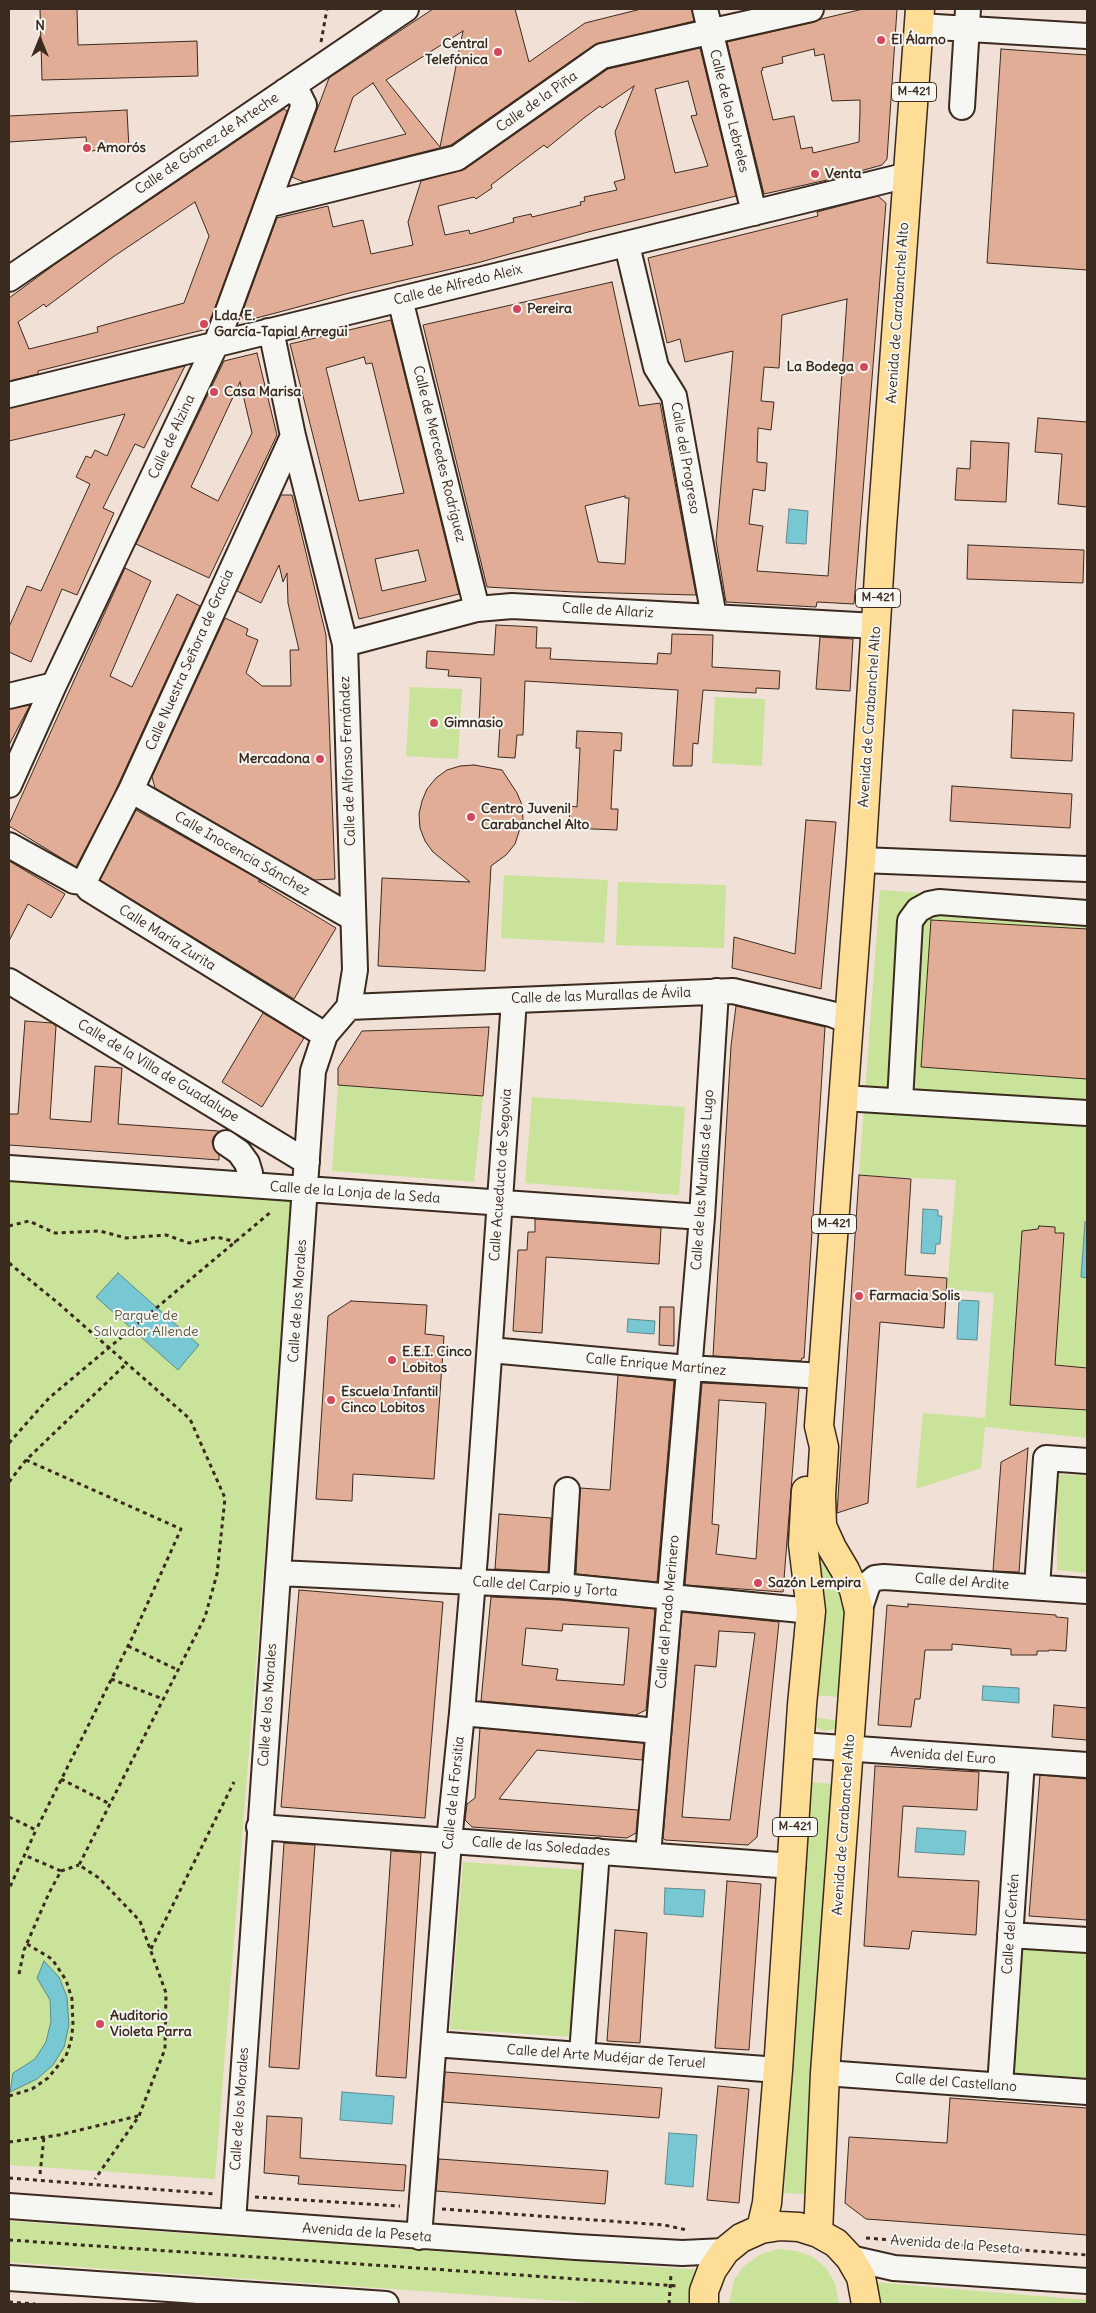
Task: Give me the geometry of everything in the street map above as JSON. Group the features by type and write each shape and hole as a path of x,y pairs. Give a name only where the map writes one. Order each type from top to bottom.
{"main road":[{"name":"Avenida de Carabanchel Alto","path":"761,2229 767,2203 778,2070 811,1611 803,1544 803,1528 809,1459 819,1426 823,1376 920,18"},
{"name":"Avenida de Carabanchel Alto","path":"818,2233 825,2073 859,1611 854,1590 822,1526 821,1496 824,1447 819,1426"},
{"path":"704,2304 704,2292 712,2270 725,2252 742,2238 761,2229 780,2226 799,2227 818,2233 836,2243 854,2248 866,2304"}],"street":[{"name":"Calle de Gómez de Arteche","path":"9,279 406,9"},
{"name":"Calle de la Piña","path":"267,205 457,158 602,56 708,20 811,9"},
{"path":"920,18 968,19 1087,36"},
{"path":"962,107 968,19"},
{"name":"Calle de los Lebreles","path":"708,20 754,213"},
{"name":"Calle de Alzina","path":"9,785 54,685 216,344 304,105 296,92 285,91"},
{"name":"Calle de Alfredo Aleix","path":"9,395 908,175"},
{"name":"Calle del Progreso","path":"627,245 656,367 674,396 714,617"},
{"name":"Calle de Mercedes Rodríguez","path":"400,299 477,610"},
{"name":"Calle de Alfonso Fernández","path":"268,331 273,340 293,436 345,644 355,970 349,1007"},
{"name":"Calle Nuestra Señora de Gracia","path":"84,882 131,790 293,436"},
{"name":"Calle de Allariz","path":"345,644 477,610 512,606 876,626"},
{"path":"9,696 54,685"},
{"name":"Calle Inocencia Sánchez","path":"131,790 353,918"},
{"name":"Calle María Zurita","path":"9,845 74,881 84,882 89,890 325,1034"},
{"path":"861,860 1087,869"},
{"path":"900,1101 910,921 918,910 929,904 939,902 1087,913"},
{"name":"Calle de la Villa de Guadalupe","path":"9,981 307,1162"},
{"name":"Calle de las Murallas de Ávila","path":"349,1007 716,991 745,992 831,1014 848,1021"},
{"name":"Calle de las Murallas de Lugo","path":"688,1368 702,1217 716,991"},
{"name":"Calle Acueducto de Segovia","path":"490,1350 514,1000"},
{"path":"306,1188 313,1071 325,1034 349,1007"},
{"path":"843,1098 1087,1113"},
{"path":"226,1142 239,1152 247,1164 250,1173 249,1185"},
{"name":"Calle de la Lonja de la Seda","path":"9,1168 702,1217"},
{"name":"Calle de los Morales","path":"233,2222 259,1827 306,1188"},
{"name":"Calle Enrique Martínez","path":"490,1350 688,1368 823,1376"},
{"name":"Calle de la Forsitia","path":"419,2237 449,1841 462,1713 490,1350"},
{"name":"Calle del Prado Merinero","path":"648,1855 688,1368"},
{"path":"1037,1587 1046,1458 1087,1461"},
{"path":"562,1586 567,1490"},
{"name":"Calle del Carpio y Torta","path":"278,1573 562,1586 811,1611"},
{"name":"Calle del Ardite","path":"859,1611 868,1584 875,1578 884,1576 1087,1591"},
{"path":"462,1713 658,1731"},
{"name":"Avenida del Euro","path":"800,1745 1087,1766"},
{"name":"Calle del Centén","path":"1000,2086 1022,1761"},
{"name":"Calle de las Soledades","path":"259,1827 793,1866"},
{"path":"582,2054 597,1852"},
{"path":"1010,1935 1087,1940"},
{"name":"Calle del Arte Mudéjar de Teruel","path":"434,2044 778,2070"},
{"name":"Calle del Castellano","path":"825,2073 1087,2092"},
{"name":"Avenida de la Peseta","path":"9,2206 419,2237 682,2253 725,2252"},
{"name":"Avenida de la Peseta","path":"854,2248 894,2268 1087,2280"},
{"path":"9,2278 224,2298 386,2304"}],"path":[{"path":"321,43 328,9"},
{"path":"9,1443 49,1398 110,1349 272,1211"},
{"path":"9,1226 29,1221 55,1233 100,1231 126,1238 166,1235 189,1243 217,1237 237,1242"},
{"path":"9,1263 190,1419 225,1498 217,1574 208,1608 79,1865 62,1871 49,1893 27,1944 19,1974"},
{"path":"9,1482 26,1460 126,1364"},
{"path":"9,1889 36,1830 128,1646 181,1529 26,1460"},
{"path":"128,1646 178,1670"},
{"path":"111,1679 163,1699"},
{"path":"62,1779 110,1804"},
{"path":"151,1950 234,1782"},
{"path":"9,1818 36,1830"},
{"path":"24,1855 62,1871"},
{"path":"79,1865 99,1878 140,1921 166,1993 165,2049 139,2116 95,2179"},
{"path":"9,2096 32,2089 48,2078 66,2056 71,2041 73,2025 72,1999 66,1980 52,1959 27,1944"},
{"path":"9,2142 44,2138 139,2116"},
{"path":"40,2174 44,2138"},
{"path":"9,2178 221,2194"},
{"name":"Avenida de la Peseta","path":"246,2196 408,2207"},
{"path":"437,2209 664,2225 693,2230"},
{"path":"9,2240 679,2286"},
{"name":"Avenida de la Peseta","path":"854,2248 1087,2255"},
{"path":"669,2304 672,2269"},
{"path":"9,2302 35,2304"}],"green space":[{"name":"Gimnasio","path":"410,687 462,689 458,759 406,756"},
{"path":"715,697 765,699 762,766 712,763"},
{"path":"504,875 608,880 604,943 501,938"},
{"path":"618,882 726,885 724,948 616,945"},
{"path":"880,890 1087,905 1087,1438 985,1427 981,1468 916,1489 923,1413 985,1418 994,1293 947,1289 956,1180 859,1175"},
{"path":"338,1085 483,1096 474,1182 332,1171"},
{"path":"532,1097 685,1107 679,1195 525,1183"},
{"name":"Parque de Salvador Allende","path":"9,1175 293,1198 215,2179 9,2165"},
{"path":"1057,1474 1087,1476 1087,1573 1057,1570"},
{"path":"817,1554 824,1555 834,1580 819,1580"},
{"path":"816,1589 839,1590 845,1601 841,1697 812,1695"},
{"path":"811,1717 841,1721 835,1729 824,1731 815,1726"},
{"path":"811,1782 832,1784 805,2194 784,2193"},
{"path":"463,1862 583,1870 571,2037 450,2029"},
{"path":"1010,1935 1087,1940 1087,2092 1000,2086"},
{"path":"9,2221 701,2270 697,2304 605,2304 9,2262"},
{"path":"779,2249 797,2251 813,2257 826,2268 835,2283 839,2304 729,2304 734,2280 745,2265 761,2254"},
{"path":"872,2282 1087,2300 1087,2304 872,2304"}],"water":[{"path":"789,509 808,511 806,544 786,543"},
{"path":"923,1209 938,1210 938,1216 942,1216 940,1244 936,1244 935,1254 921,1253"},
{"path":"1085,1222 1087,1222 1087,1278 1081,1277"},
{"path":"118,1273 199,1345 178,1370 96,1297"},
{"path":"959,1300 979,1301 977,1340 957,1339"},
{"path":"628,1319 655,1321 654,1334 627,1332"},
{"path":"983,1686 1019,1688 1019,1703 982,1700"},
{"path":"917,1828 966,1831 964,1855 915,1852"},
{"path":"665,1888 705,1890 703,1917 664,1914"},
{"path":"44,1961 59,1977 67,1997 69,2025 64,2047 53,2065 37,2079 10,2092 13,2073 35,2059 46,2042 51,2021 50,2000 37,1978"},
{"path":"342,2092 394,2096 392,2124 340,2120"},
{"path":"669,2133 697,2135 693,2187 665,2184"}],"building":[{"path":"40,9 77,9 78,45 197,41 198,76 42,80"},
{"path":"433,9 515,9 529,62 585,23 641,9 692,9 694,21 594,45 451,145 304,182 292,177 329,78","holes":["463,31 440,147 386,80","373,83 406,134 334,152 353,97"]},
{"path":"863,9 897,9 887,159 882,165 854,174 764,194 727,42","holes":["814,49 815,56 824,54 832,101 860,100 860,113 859,142 813,153 812,147 801,149 794,116 773,120 761,71 763,70 762,68 783,63 782,57"]},
{"path":"700,48 736,196 588,232 477,263 349,293 245,321 241,316 277,218 328,206 333,227 363,220 371,254 413,245 408,222 421,181 465,169 608,69","holes":["688,81 697,115 691,116 708,166 675,173 655,89","634,86 615,132 625,179 614,182 617,190 584,197 585,201 580,202 581,205 532,217 531,214 513,218 514,222 470,234 469,230 445,235 438,206 474,197 476,199 492,188 491,185 544,145 547,148 600,106 602,108"]},
{"path":"1001,49 1087,55 1087,270 987,263"},
{"path":"284,109 287,111 207,329 38,371 38,374 9,381 9,298 54,265","holes":["195,202 209,236 184,303 97,327 98,332 29,349 18,322 44,304 46,307 113,257"]},
{"path":"127,110 129,149 87,151 86,137 9,142 9,116"},
{"path":"878,196 886,203 854,604 817,602 816,607 726,602 716,541 733,351 685,362 680,339 667,343 648,258 818,216 817,212","holes":["847,299 828,576 757,571 763,526 749,524 753,489 765,491 767,463 757,462 758,428 771,430 774,402 761,401 764,367 779,368 782,315"]},
{"path":"612,282 639,406 660,403 696,595 574,592 487,587 423,325","holes":["625,496 625,498 629,498 625,564 598,562 585,506"]},
{"path":"391,320 459,594 359,619 290,344","holes":["364,357 366,364 372,363 404,493 359,501 326,368","418,550 426,581 382,591 375,559"]},
{"path":"257,353 277,435 209,578 136,544 224,361","holes":["240,382 252,433 218,501 191,487"]},
{"path":"185,366 144,448 135,444 103,508 114,513 77,595 62,589 31,662 9,652 9,627 27,586 41,591 90,484 76,477 86,456 91,458 95,450 107,456 125,414 9,441 9,408"},
{"path":"1038,418 1087,422 1087,507 1058,504 1062,454 1035,452"},
{"path":"971,441 1009,443 1006,502 955,500 957,468 970,469"},
{"path":"281,495 292,495 326,635 335,879 314,880 155,788 152,777 225,618 248,629 246,635 258,640 246,673 262,686 291,686 290,650 299,650 288,603 287,573 283,582 279,565 261,603 237,591"},
{"path":"968,545 1084,550 1083,583 967,579"},
{"path":"125,568 151,581 110,676 132,687 177,594 200,606 113,796 76,867 9,826 9,824"},
{"path":"496,625 537,627 536,648 551,648 550,659 657,664 658,653 671,654 672,634 713,635 712,667 780,671 779,689 756,688 756,693 703,690 698,744 693,743 692,766 673,766 678,690 525,681 523,735 517,735 515,758 498,757 500,726 479,725 481,678 448,676 449,670 426,668 427,651 494,655"},
{"path":"820,637 853,639 850,691 816,689"},
{"path":"30,705 9,745 9,709"},
{"path":"1013,710 1074,713 1072,761 1011,758"},
{"path":"577,731 622,733 621,751 614,750 611,809 618,809 617,830 569,828 570,806 577,807 580,748 576,748"},
{"path":"474,765 502,770 517,793 522,805 523,819 515,844 506,855 491,866 485,971 378,966 382,878 470,882 433,852 425,841 420,828 419,814 427,789 436,778 447,770 460,766"},
{"path":"952,786 1072,794 1070,828 950,821"},
{"path":"136,810 262,881 258,881 336,928 294,999 100,880"},
{"path":"806,820 836,822 821,989 732,968 734,937 795,954"},
{"path":"9,861 65,894 51,918 28,904 9,941"},
{"path":"931,920 1087,929 1087,1079 921,1067"},
{"path":"736,1006 825,1027 804,1358 801,1361 713,1356 731,1046"},
{"path":"263,1013 304,1038 262,1107 222,1082"},
{"path":"25,1021 52,1023 56,1026 50,1119 91,1122 95,1066 122,1068 118,1124 219,1131 214,1136 212,1142 214,1149 219,1155 219,1160 9,1145 9,1114 18,1114"},
{"path":"489,1027 483,1096 338,1085 338,1068 362,1031"},
{"path":"859,1175 911,1179 905,1275 947,1278 944,1328 880,1322 868,1503 837,1513"},
{"path":"535,1219 661,1228 659,1264 546,1257 542,1333 513,1331 518,1250 527,1250 528,1232 535,1232"},
{"path":"1039,1226 1055,1227 1055,1233 1064,1233 1055,1365 1087,1368 1087,1410 1010,1405 1022,1231 1038,1229"},
{"path":"351,1301 427,1305 425,1334 444,1336 434,1479 353,1474 352,1501 316,1499 328,1316"},
{"path":"660,1307 674,1307 674,1346 659,1345"},
{"path":"618,1375 674,1381 657,1582 576,1574 580,1488 610,1490"},
{"path":"702,1383 799,1388 783,1592 685,1585","holes":["719,1400 766,1403 756,1559 716,1554 719,1525 712,1524"]},
{"path":"1028,1448 1019,1572 993,1571 1001,1462"},
{"path":"499,1514 551,1518 548,1572 495,1569"},
{"path":"299,1590 443,1602 425,1818 281,1807"},
{"path":"491,1597 560,1600 655,1609 646,1710 636,1715 481,1701","holes":["563,1624 629,1628 624,1685 556,1680 558,1669 522,1665 526,1628 562,1631"]},
{"path":"908,1604 1056,1615 1056,1617 1068,1618 1066,1651 1049,1650 1037,1651 1037,1655 1011,1655 1011,1649 952,1644 952,1650 925,1650 920,1699 915,1699 911,1727 878,1725 887,1605 908,1607"},
{"path":"682,1612 779,1622 757,1837 748,1845 665,1840 663,1838","holes":["719,1631 755,1633 730,1820 682,1817 695,1665 716,1667"]},
{"path":"1054,1705 1087,1708 1087,1740 1052,1737"},
{"path":"480,1728 644,1743 642,1760 537,1750 499,1799 638,1810 636,1833 627,1838 472,1827 465,1820 467,1804 475,1798"},
{"path":"875,1766 979,1772 977,1810 903,1806 898,1877 979,1881 976,1935 912,1931 909,1949 864,1946"},
{"path":"1040,1775 1087,1779 1087,1920 1029,1916"},
{"path":"284,1843 315,1845 299,2069 269,2067"},
{"path":"391,1851 421,1853 406,2078 376,2076"},
{"path":"727,1881 761,1884 749,2050 715,2048"},
{"path":"615,1930 647,1933 640,2043 607,2041"},
{"path":"445,2072 662,2088 659,2118 443,2102"},
{"path":"718,2086 749,2089 739,2203 707,2200"},
{"path":"950,2098 1087,2108 1087,2235 866,2219 845,2203 849,2137 947,2143"},
{"path":"267,2116 302,2118 300,2158 406,2165 404,2191 298,2184 299,2176 264,2173"},
{"path":"439,2159 608,2171 605,2204 436,2191"}],"place":[{"name":"El Álamo","path":"881,40"},
{"name":"Central Telefónica","path":"498,52"},
{"name":"Amorós","path":"87,148"},
{"name":"Venta","path":"815,174"},
{"name":"Pereira","path":"517,309"},
{"name":"Lda. E. García-Tapial Arregui","path":"204,324"},
{"name":"La Bodega","path":"864,367"},
{"name":"Casa Marisa","path":"214,392"},
{"name":"Gimnasio","path":"434,723"},
{"name":"Mercadona","path":"320,759"},
{"name":"Centro Juvenil Carabanchel Alto","path":"471,817"},
{"name":"Farmacia Solis","path":"859,1296"},
{"name":"E.E.I. Cinco Lobitos","path":"392,1360"},
{"name":"Escuela Infantil Cinco Lobitos","path":"331,1400"},
{"name":"Sazón Lempira","path":"758,1583"},
{"name":"Auditorio Violeta Parra","path":"100,2024"}]}
